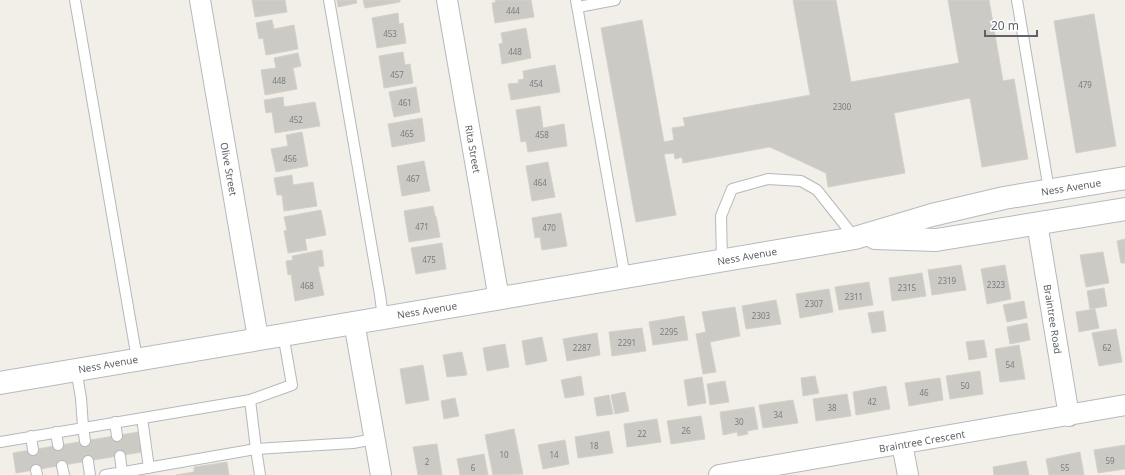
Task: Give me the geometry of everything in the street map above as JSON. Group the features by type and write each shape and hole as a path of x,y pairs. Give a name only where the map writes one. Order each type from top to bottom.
{"main road":[{"name":"Ness Avenue","path":"0,383 258,338 499,299 855,238 932,215 1004,198 1125,178"},
{"name":"Ness Avenue","path":"855,238 936,240 1125,209"}],"street":[{"name":"Olive Street","path":"200,0 258,338"},
{"name":"Rita Street","path":"447,0 499,299"},
{"name":"Braintree Road","path":"1036,223 1069,416"},
{"path":"354,322 380,475"},
{"name":"Braintree Crescent","path":"719,475 1125,406"},
{"path":"902,444 908,475"}],"lane":[{"path":"75,0 137,359"},
{"path":"328,0 383,318"},
{"path":"615,0 577,3 625,277"},
{"path":"1017,0 1049,190"},
{"path":"722,261 722,216 732,189 768,179 801,181 817,190 855,238"},
{"path":"0,442 250,400 292,385 283,334"},
{"path":"76,369 81,398 85,441"},
{"path":"250,400 260,475"},
{"path":"142,418 149,468"},
{"path":"115,422 116,436"},
{"path":"56,432 58,445"},
{"path":"31,436 33,450"},
{"path":"105,475 127,473 256,449 353,443 374,439"},
{"path":"120,456 127,473"},
{"path":"88,461 90,475"}],"building":[{"path":"252,0 285,0 287,12 255,17"},
{"path":"337,0 356,0 357,3 338,7"},
{"path":"363,0 400,0 400,2 365,8"},
{"path":"495,0 531,0 534,17 495,23 492,3 496,2"},
{"path":"793,0 836,0 851,82 959,63 948,0 989,0 1003,81 1014,79 1028,159 982,167 970,98 894,113 905,173 828,187 826,173 770,147 683,163 682,157 675,159 674,153 664,154 676,215 636,222 601,28 642,20 664,142 674,140 672,128 685,126 683,118 810,95"},
{"path":"398,13 399,24 403,23 406,43 377,48 372,18"},
{"path":"1094,14 1116,146 1076,153 1054,21"},
{"path":"272,20 274,29 294,25 298,49 266,55 263,38 259,39 256,23"},
{"path":"526,28 531,58 502,64 499,44 503,43 501,33"},
{"path":"403,52 405,65 410,64 413,83 384,88 379,56"},
{"path":"298,53 301,66 293,68 297,89 265,95 261,70 276,68 274,58"},
{"path":"555,65 560,92 511,100 508,84 519,83 518,80 524,79 523,71"},
{"path":"416,87 420,112 394,117 389,92"},
{"path":"283,97 284,107 315,102 320,126 275,133 272,112 266,113 264,100"},
{"path":"540,106 543,128 564,124 567,146 528,152 526,141 521,142 516,110"},
{"path":"422,118 425,141 392,147 388,124"},
{"path":"302,132 308,166 276,172 271,149 288,146 286,135"},
{"path":"424,161 430,191 402,196 397,166"},
{"path":"548,162 555,197 532,201 526,166"},
{"path":"292,175 293,185 313,182 317,206 284,211 282,195 277,195 274,178"},
{"path":"433,206 440,237 409,242 404,211"},
{"path":"321,210 326,235 305,239 307,250 288,253 284,231 287,230 284,217"},
{"path":"561,213 567,246 542,250 540,237 535,238 532,218"},
{"path":"1125,239 1125,263 1121,263 1117,241"},
{"path":"442,243 446,269 416,274 411,248"},
{"path":"322,250 324,266 318,267 324,295 295,301 291,274 288,275 286,261 293,260 292,256"},
{"path":"1103,252 1109,283 1086,287 1080,255"},
{"path":"961,265 966,290 932,295 928,270"},
{"path":"1005,265 1011,299 987,304 981,269"},
{"path":"922,273 926,296 892,301 889,278"},
{"path":"869,282 873,305 839,310 835,287"},
{"path":"1104,288 1107,306 1090,309 1087,291"},
{"path":"829,289 833,312 800,318 796,294"},
{"path":"776,300 781,324 746,329 742,306"},
{"path":"1024,301 1027,318 1007,322 1003,305"},
{"path":"735,307 740,336 710,342 716,372 703,374 696,334 706,332 702,312"},
{"path":"1095,309 1099,328 1079,332 1076,312"},
{"path":"883,311 886,331 872,333 868,313"},
{"path":"684,316 688,340 653,345 649,322"},
{"path":"1027,323 1030,340 1010,344 1007,327"},
{"path":"642,328 646,351 612,356 609,332"},
{"path":"1116,329 1122,362 1099,366 1092,333"},
{"path":"597,333 600,355 567,361 563,339"},
{"path":"542,337 547,361 526,365 522,341"},
{"path":"984,340 987,357 969,360 966,342"},
{"path":"505,344 509,367 487,371 483,348"},
{"path":"1019,345 1025,379 1000,382 995,349"},
{"path":"462,352 467,375 447,377 443,355"},
{"path":"423,365 429,400 406,404 400,369"},
{"path":"980,371 983,394 950,399 946,376"},
{"path":"581,376 584,395 565,398 561,380"},
{"path":"815,376 819,393 803,396 801,378"},
{"path":"702,377 706,403 688,406 684,380"},
{"path":"940,378 943,400 909,406 905,383"},
{"path":"725,381 729,402 710,405 707,384"},
{"path":"886,386 890,409 856,415 853,392"},
{"path":"625,392 629,411 615,414 611,395"},
{"path":"847,394 851,416 816,421 813,399"},
{"path":"609,395 613,414 597,416 594,398"},
{"path":"455,398 459,416 444,419 441,401"},
{"path":"793,400 798,423 763,428 759,405"},
{"path":"754,407 758,429 747,431 748,434 738,436 737,432 723,435 720,412"},
{"path":"701,416 705,439 671,444 667,421"},
{"path":"657,419 661,442 627,447 624,424"},
{"path":"514,429 523,474 493,475 485,435"},
{"path":"609,431 613,453 578,458 575,437"},
{"path":"138,432 142,452 16,473 13,453"},
{"path":"565,440 569,464 543,469 538,445"},
{"path":"437,444 442,475 418,475 413,447"},
{"path":"1125,445 1125,469 1098,473 1094,450"},
{"path":"1080,452 1084,475 1049,475 1046,459"},
{"path":"484,454 488,475 460,475 457,459"},
{"path":"1026,461 1029,475 994,475 993,467"},
{"path":"227,462 229,475 176,475 194,472 194,467"}]}
